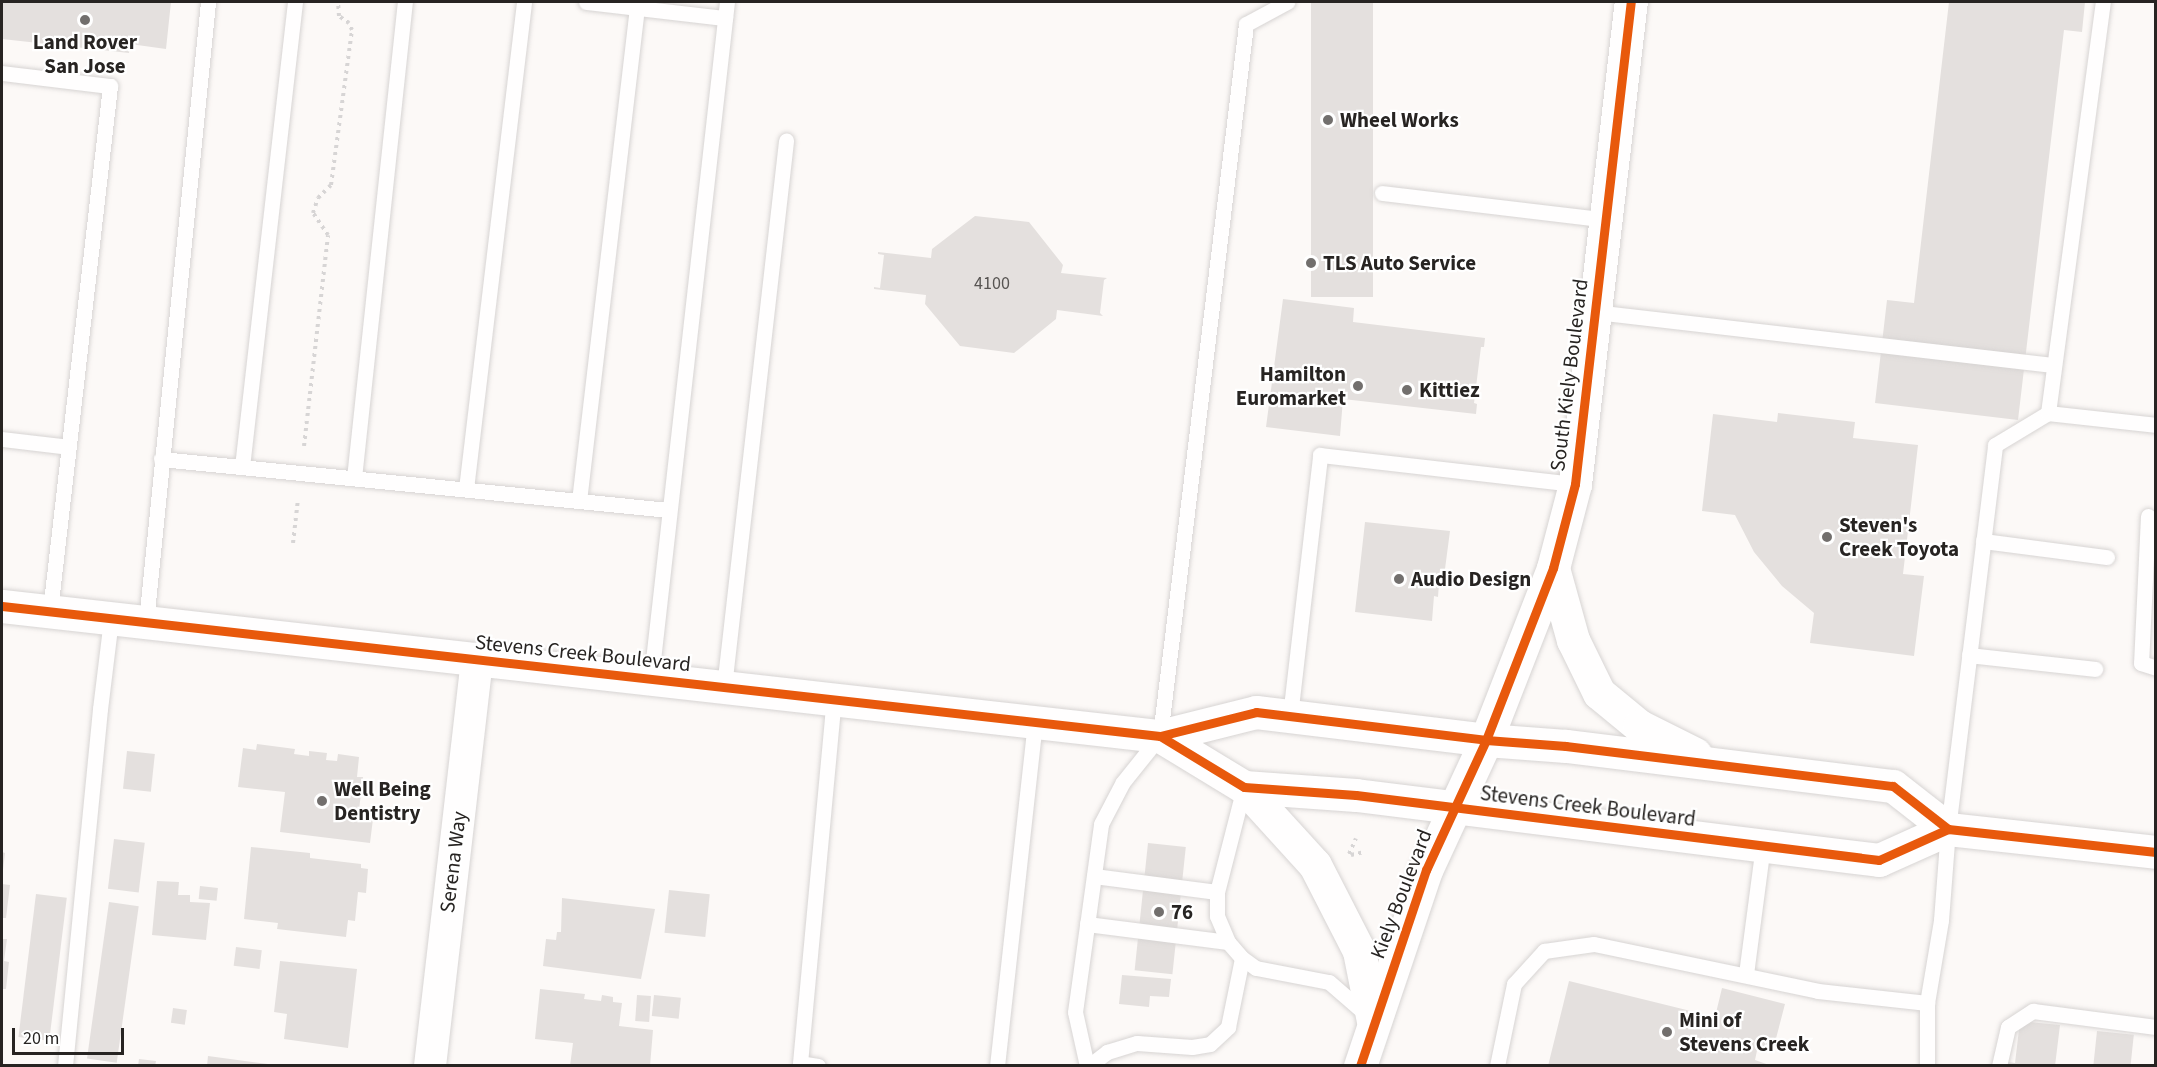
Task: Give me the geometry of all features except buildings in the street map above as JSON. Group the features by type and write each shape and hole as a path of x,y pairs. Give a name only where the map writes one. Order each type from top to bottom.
{"main road":[{"name":"South Kiely Boulevard","path":"1486,740 1553,568 1575,484 1631,2"},
{"path":"1553,568 1573,640 1599,693 1639,726 1715,764"},
{"name":"Stevens Creek Boulevard","path":"2,606 1160,736 1256,712 1486,740 1566,746 1893,786 1948,829 1879,860 1454,809 1356,795 1244,787 1160,736"},
{"name":"Kiely Boulevard","path":"1360,1065 1426,870 1486,740"},
{"path":"1244,787 1315,865 1359,951 1373,1021"},
{"path":"1948,829 2156,852"}],"street":[{"name":"Serena Way","path":"430,1065 477,659"}],"lane":[{"path":"146,622 208,2"},
{"path":"242,467 295,2"},
{"path":"354,478 405,2"},
{"path":"466,489 524,2"},
{"path":"586,2 725,18"},
{"path":"651,678 668,510 727,2"},
{"path":"1242,958 1228,1027 1210,1044 1192,1047 1137,1042 1107,1052 1088,1065 1076,1012 1101,824 1123,782 1160,736 1246,24 1287,2"},
{"path":"2048,413 2103,2"},
{"path":"579,501 637,8"},
{"path":"2,74 110,86 50,611"},
{"path":"724,687 786,141"},
{"path":"1382,193 1607,220"},
{"path":"1595,312 2054,365"},
{"path":"1927,1065 1927,1003 1941,920 1948,829 1995,445 2048,413 2156,425"},
{"path":"2,439 69,447"},
{"path":"1290,716 1320,455 1575,484"},
{"path":"161,459 668,510"},
{"path":"2148,516 2141,663 2156,668"},
{"path":"1983,541 2107,557"},
{"path":"65,1065 111,618"},
{"path":"1969,655 2095,669"},
{"path":"818,1065 801,1063 834,699"},
{"path":"997,1065 1035,721"},
{"path":"1244,787 1217,892 1217,916 1228,942 1242,958 1256,968 1329,982 1373,1021"},
{"path":"1746,974 1763,845"},
{"path":"1094,876 1217,892"},
{"path":"1087,924 1228,942"},
{"path":"1497,1065 1514,984 1544,951 1594,944 1746,974 1818,991 1927,1003"},
{"path":"1999,1065 2008,1027 2033,1011 2156,1027"}],"path":[{"path":"293,543 328,235 313,213 318,198 331,185 352,30 350,23 339,16 338,2"},
{"path":"1349,856 1356,838"}],"cycle path":[{"path":"1360,1066 1426,870 1486,740 1553,568 1575,484 1631,2"},
{"path":"2,606 1160,736 1256,712 1486,740 1566,746 1893,786 1948,829"},
{"path":"1160,736 1244,787 1356,795 1879,860 1948,829 2156,852"}],"place":[{"name":"Land Rover San Jose","path":"85,20"},
{"name":"Wheel Works","path":"1328,120"},
{"name":"TLS Auto Service","path":"1311,263"},
{"name":"Hamilton Euromarket","path":"1358,386"},
{"name":"Kittiez","path":"1407,390"},
{"name":"Steven's Creek Toyota","path":"1827,537"},
{"name":"Audio Design","path":"1399,579"},
{"name":"Well Being Dentistry","path":"322,801"},
{"name":"76","path":"1159,912"},
{"name":"Mini of Stevens Creek","path":"1667,1032"}]}
